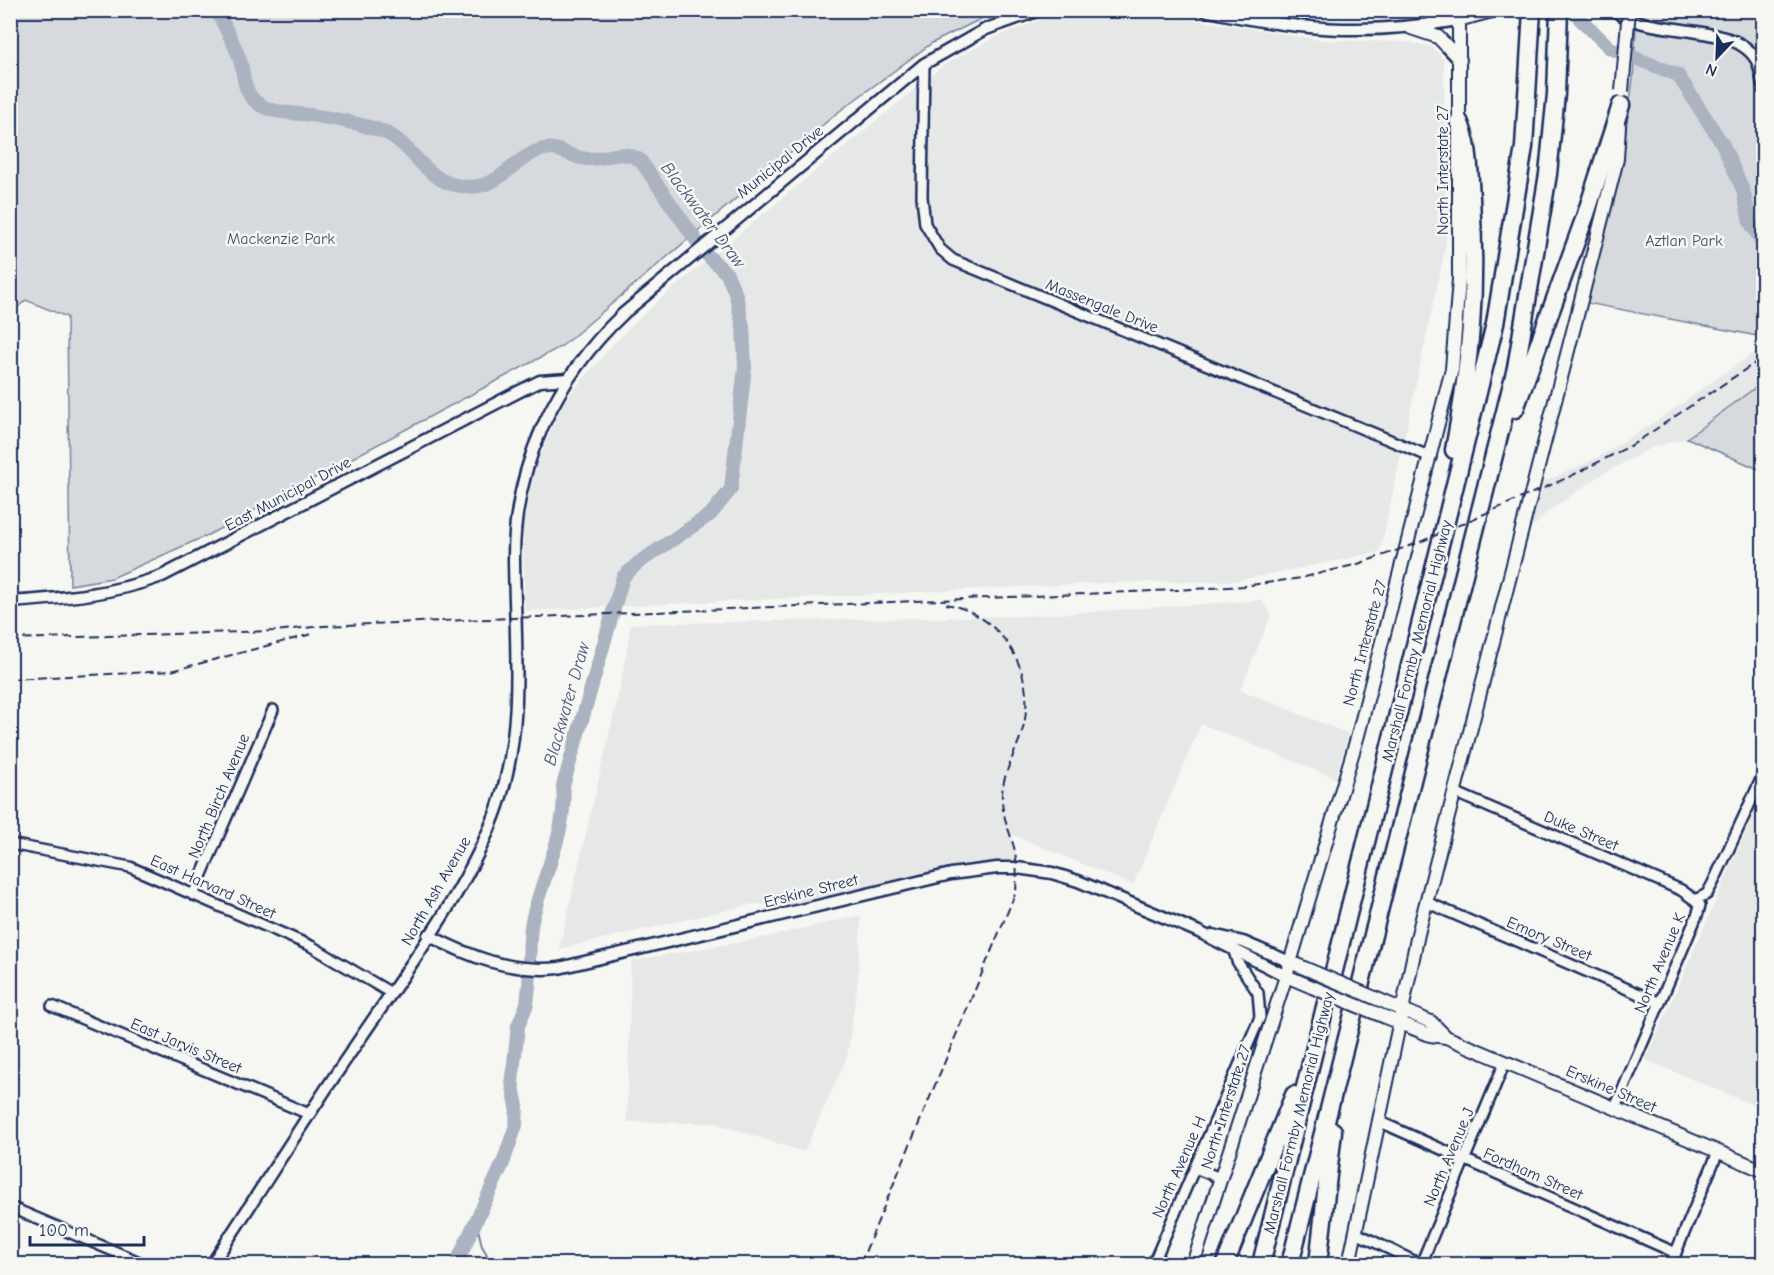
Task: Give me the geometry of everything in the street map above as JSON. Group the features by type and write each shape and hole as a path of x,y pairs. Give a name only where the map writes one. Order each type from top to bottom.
{"highway":[{"name":"Marshall Formby Memorial Highway","path":"1261,1264 1495,324 1524,147 1532,10"},
{"name":"Marshall Formby Memorial Highway","path":"1290,1264 1516,368 1548,174 1558,58 1559,10"},
{"path":"1494,456 1517,403 1586,214 1622,98"},
{"path":"1428,599 1468,369 1474,307 1474,256 1468,151 1460,121"},
{"path":"1225,1264 1290,1107 1325,1010"},
{"path":"1318,1264 1338,1076"}],"main road":[{"path":"1431,25 1446,10"},
{"path":"1459,15 1496,10"},
{"path":"1349,1264 1398,1023 1426,902 1610,191 1617,159 1629,10"},
{"name":"North Interstate 27","path":"1193,1264 1286,976 1358,735 1452,369 1456,330 1460,121 1459,15"},
{"path":"1411,28 1438,38 1460,60"},
{"name":"Erskine Street","path":"1290,962 1431,1022 1446,1036 1764,1171"},
{"name":"Erskine Street","path":"1286,976 1430,1035 1446,1036"}],"street":[{"name":"Municipal Drive","path":"568,379 607,329 924,64 986,29 1040,10"},
{"path":"1204,10 1267,24 1317,30 1377,31 1411,28 1431,25 1459,15"},
{"path":"1614,10 1635,23 1717,36 1740,44 1758,62 1764,90"},
{"name":"Massengale Drive","path":"924,64 922,197 925,224 940,249 953,260 1431,457"},
{"name":"East Municipal Drive","path":"10,602 93,596 131,588 162,576 540,381 568,379"},
{"name":"North Ash Avenue","path":"212,1264 472,866 498,806 506,775 517,694 514,560 517,517 534,446 551,408 568,379"},
{"name":"North Birch Avenue","path":"193,895 273,710"},
{"name":"North Avenue K","path":"1615,1108 1698,913 1700,905 1695,900 1707,894 1713,884 1764,772"},
{"name":"Duke Street","path":"1454,792 1681,890 1695,900"},
{"name":"East Harvard Street","path":"10,844 130,867 312,946 391,993"},
{"name":"Erskine Street","path":"428,935 469,955 505,966 527,969 559,968 951,874 997,868 1035,870 1078,881 1198,932 1286,976"},
{"name":"Emory Street","path":"1426,902 1660,1003"},
{"name":"Erskine Street","path":"1198,932 1243,942 1290,962"},
{"name":"North Avenue H","path":"1153,1264 1260,1017 1258,993 1237,961 1234,951"},
{"name":"East Jarvis Street","path":"52,1006 309,1114"},
{"name":"North Avenue J","path":"1420,1264 1505,1062"},
{"name":"Fordham Street","path":"1378,1121 1676,1253"},
{"path":"1671,1264 1718,1152"},
{"path":"1195,1168 1220,1178"},
{"path":"10,1207 144,1264"},
{"path":"1356,1233 1420,1264"}],"shaded area":[{"path":"1080,10 1139,11 1322,40 1408,42 1432,47 1444,59 1446,244 1380,552 1235,581 1104,583 525,611 523,528 533,472 562,404 614,343 660,299 944,65 996,37 1058,13"},
{"path":"1763,346 1763,382 1687,438 1653,447 1601,475 1545,514 1535,525 1530,524 1540,484 1597,458 1661,418"},
{"path":"1262,600 1271,615 1240,690 1349,734 1335,778 1201,724 1133,885 1011,834 1018,863 978,864 941,870 803,906 753,904 559,949 620,688 631,624 1026,616"},
{"path":"1763,793 1763,1109 1646,1060"},
{"path":"861,915 858,979 847,1057 804,1152 715,1123 627,1122 631,961 758,939"}],"green space":[{"name":"Mackenzie Park","path":"11,10 997,11 932,43 837,113 562,346 208,535 112,578 70,585 67,317 26,300 11,313"},
{"name":"Aztlan Park","path":"1637,11 1763,11 1763,337 1587,303 1623,151 1633,79"},
{"path":"1763,382 1763,471 1687,438"}],"waterway":[{"name":"Blackwater Draw","path":"216,10 238,53 247,90 258,104 274,111 332,119 379,130 392,136 433,175 446,182 460,186 487,184 532,153 546,149 558,150 588,159 625,154 640,160 705,253 727,274 736,295 743,327 745,367 731,489 711,514 638,563 623,577 563,786 562,820 532,921 529,963"},
{"path":"1576,10 1580,19 1610,48 1678,75 1723,145 1743,190 1750,222 1764,245"},
{"name":"Blackwater Draw","path":"456,1264 503,1163 516,1125 517,1106 512,1082 518,1026 527,1004 530,975"},
{"path":"476,1220 482,1246 492,1264"}],"railway":[{"path":"10,639 274,631 323,626 1177,590 1244,586 1301,578 1358,564 1418,543 1569,477 1632,445 1764,357"},
{"path":"860,1264 1016,892 1015,851 1004,816 1002,794 1006,775 1024,724 1025,684 1019,665 998,632 983,619 966,610 946,604"},
{"path":"10,679 171,671 312,634"}]}
